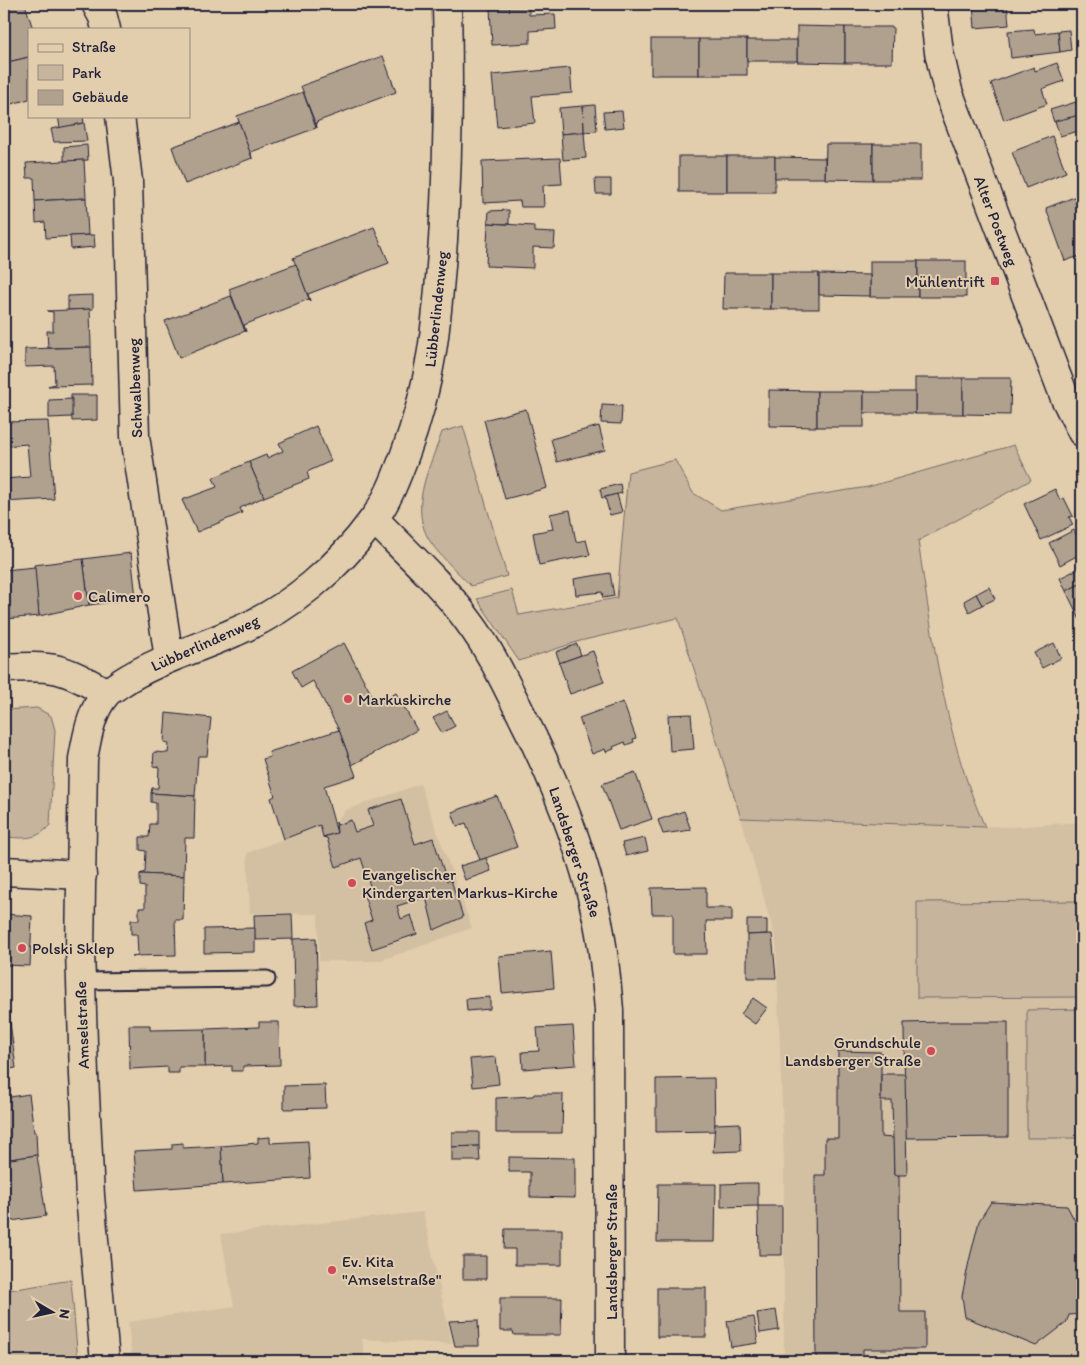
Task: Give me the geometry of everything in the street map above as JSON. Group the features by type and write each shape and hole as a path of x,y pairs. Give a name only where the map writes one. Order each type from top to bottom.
{"street":[{"path":"96,4 103,17 106,28"},
{"name":"Lübberlindenweg","path":"106,693 135,674 169,658 237,631 288,603 326,574 374,519 395,481 418,420 430,371 436,332 445,202 448,86 446,4"},
{"name":"Alter Postweg","path":"933,4 939,52 948,91 1065,398 1082,432"},
{"name":"Schwalbenweg","path":"120,118 128,181 135,436 169,658"},
{"name":"Landsberger Straße","path":"374,519 470,622 500,672 550,776 581,859 595,908 604,962 609,1010 610,1361"},
{"path":"4,668 43,666 63,670 83,678 106,693"},
{"name":"Amselstraße","path":"105,1361 90,1187 81,981 83,759 93,717 106,693"},
{"path":"4,871 82,875"}],"lane":[{"path":"81,981 267,979"}],"shaded area":[{"name":"Evangelischer Kindergarten Markus-Kirche","path":"420,784 472,928 379,961 319,961 318,914 250,913 247,853 320,825 323,837 337,833 334,823 346,810"},
{"name":"Grundschule Landsberger Straße","path":"741,818 1011,827 1082,822 1082,1359 1065,1361 784,1361 784,1161 776,941"},
{"name":"Ev. Kita \"Amselstraße\"","path":"423,1212 452,1344 362,1339 365,1361 132,1361 128,1322 234,1306 221,1234"}],"green space":[{"path":"463,426 507,576 471,586 441,555 427,536 422,523 421,510 424,484 442,432"},
{"path":"1014,445 1031,480 918,541 935,650 950,722 959,757 985,827 741,818 678,618 580,641 519,661 477,599 512,590 519,615 617,598 628,472 675,460 693,493 721,510 868,487"},
{"path":"37,708 51,716 55,730 50,825 35,836 24,838 4,837 4,710"},
{"path":"1082,901 1082,997 917,998 917,902"},
{"path":"1082,1009 1082,1135 1080,1138 1027,1138 1027,1010"},
{"path":"71,1280 78,1361 4,1361 4,1291"}],"building":[{"path":"4,4 25,4 33,28 28,28 28,57 4,63"},
{"path":"973,4 1007,4 1009,25 975,28"},
{"path":"529,7 529,15 555,14 556,29 530,31 530,43 492,45 490,8"},
{"path":"797,26 845,27 845,63 797,62"},
{"path":"845,27 893,27 892,63 845,63"},
{"path":"1034,29 1035,34 1058,31 1060,52 1011,58 1008,31"},
{"path":"1069,30 1071,50 1060,52 1058,31"},
{"path":"651,39 699,39 699,75 651,75"},
{"path":"699,39 747,39 747,75 699,75"},
{"path":"747,40 797,40 797,61 747,61"},
{"path":"383,56 396,92 316,122 317,128 301,86"},
{"path":"28,57 28,99 8,105 4,90 9,88 4,63"},
{"path":"1057,63 1064,81 1042,89 1047,104 1004,120 991,83 1034,67 1035,71"},
{"path":"570,68 572,93 532,96 535,123 497,127 492,75"},
{"path":"303,92 316,128 251,152 252,159 237,116"},
{"path":"1076,102 1080,115 1054,122 1050,110"},
{"path":"595,105 597,131 584,132 583,106"},
{"path":"583,106 584,132 561,134 559,108"},
{"path":"622,111 624,127 605,129 603,112"},
{"path":"1080,115 1082,130 1060,136 1055,121"},
{"path":"58,118 83,118 84,123 60,128"},
{"path":"239,122 252,158 185,184 172,147"},
{"path":"84,123 87,141 54,142 51,129"},
{"path":"584,132 586,158 563,160 561,134"},
{"path":"1052,136 1066,172 1026,188 1012,152"},
{"path":"826,144 873,144 873,180 825,179"},
{"path":"873,144 921,144 921,180 873,180"},
{"path":"87,145 88,160 64,161 64,147"},
{"path":"679,156 727,156 727,192 679,192"},
{"path":"727,156 775,156 775,192 727,192"},
{"path":"775,157 825,158 825,178 775,178"},
{"path":"560,158 562,184 543,185 544,207 521,207 520,201 483,203 482,161"},
{"path":"84,160 86,198 35,201 34,178 27,178 26,163"},
{"path":"595,179 611,179 611,194 596,194"},
{"path":"1082,194 1082,255 1065,261 1046,208"},
{"path":"86,198 88,235 46,238 45,222 36,223 35,201"},
{"path":"509,210 509,224 488,223 489,211"},
{"path":"488,223 534,226 534,232 555,233 554,248 533,247 533,268 486,266"},
{"path":"374,227 389,263 308,294 310,301 293,258"},
{"path":"94,235 95,247 71,249 70,236"},
{"path":"870,261 918,261 918,297 870,297"},
{"path":"918,261 966,261 966,297 918,297"},
{"path":"296,264 309,299 244,325 246,332 229,289"},
{"path":"724,273 771,273 771,309 723,309"},
{"path":"771,273 819,273 819,309 771,309"},
{"path":"819,274 870,275 870,296 819,295"},
{"path":"93,295 93,309 68,310 68,296"},
{"path":"231,296 245,331 179,358 165,321"},
{"path":"90,309 91,347 48,348 47,331 53,331 53,312 47,311"},
{"path":"91,347 92,385 48,386 55,384 54,366 25,367 25,349"},
{"path":"915,378 963,378 963,414 915,414"},
{"path":"963,378 1011,378 1010,415 963,414"},
{"path":"769,390 817,391 817,427 769,426"},
{"path":"817,391 864,391 864,427 817,427"},
{"path":"864,392 915,392 915,413 864,413"},
{"path":"71,395 97,395 97,420 72,421"},
{"path":"72,399 72,417 49,418 49,400"},
{"path":"602,405 622,406 621,424 601,423"},
{"path":"526,409 547,488 505,499 484,420"},
{"path":"48,421 54,499 4,502 4,479 30,477 27,444 4,446 4,422"},
{"path":"316,426 331,461 307,472 309,479 264,497 249,462 266,455 267,458 283,451 279,443"},
{"path":"599,426 605,450 557,462 551,439"},
{"path":"249,462 264,497 240,508 242,513 197,532 182,500 217,487 213,478"},
{"path":"620,484 622,493 602,498 600,489"},
{"path":"1055,489 1060,500 1064,498 1073,516 1069,517 1073,525 1041,540 1024,504"},
{"path":"617,494 622,512 610,515 605,497"},
{"path":"570,510 576,542 586,540 590,555 539,565 533,533 553,529 550,514"},
{"path":"1074,530 1082,547 1082,553 1060,565 1049,543"},
{"path":"131,553 136,598 135,596 126,597 126,600 89,605 83,559"},
{"path":"83,559 89,605 39,616 34,565"},
{"path":"35,567 39,616 5,619 4,570"},
{"path":"1082,567 1082,583 1066,591 1060,578"},
{"path":"610,573 614,596 603,598 602,592 576,595 574,579"},
{"path":"1082,583 1082,624 1066,591"},
{"path":"989,587 995,599 982,605 976,594"},
{"path":"976,594 982,605 969,612 964,601"},
{"name":"Markuskirche","path":"344,643 377,705 396,693 417,730 352,765 339,730 313,681 301,688 292,671"},
{"path":"1054,643 1061,658 1042,668 1034,653"},
{"path":"577,644 581,655 560,663 556,652"},
{"path":"593,651 604,682 570,694 559,663"},
{"path":"623,702 636,738 633,739 634,742 626,745 625,742 606,752 605,749 592,754 579,718"},
{"path":"447,711 455,726 442,733 433,718"},
{"path":"166,713 211,718 207,756 198,756 195,796 151,793 152,788 158,788 159,767 153,766 154,752 168,753 169,743 164,742"},
{"path":"691,714 694,749 670,751 668,715"},
{"path":"339,730 356,776 324,786 337,833 323,837 320,825 284,839 271,798 275,796 263,759 270,757 269,752"},
{"path":"635,772 652,819 619,830 602,784"},
{"path":"151,793 195,796 194,838 185,838 184,876 140,874 145,872 146,851 140,850 140,837 149,837 150,824 156,824 156,803 151,802"},
{"path":"497,796 517,847 480,860 466,823 457,826 452,812"},
{"path":"401,799 415,844 433,838 447,881 451,880 463,917 434,930 426,897 397,906 401,919 411,915 417,934 372,949 364,923 372,920 363,892 371,889 361,858 336,867 327,838 323,837 337,833 336,822 337,825 351,820 355,832 373,826 368,810"},
{"path":"684,811 691,830 663,834 658,820"},
{"path":"645,838 648,851 626,856 622,843"},
{"path":"486,858 491,871 465,880 460,866"},
{"path":"140,874 184,876 183,920 175,920 176,955 132,956 138,955 137,934 131,934 131,920 139,920 139,908 145,908 145,887 140,886"},
{"path":"706,887 706,908 732,908 732,921 706,921 707,954 673,954 673,914 652,914 651,888"},
{"path":"4,914 32,916 30,966 4,965"},
{"path":"292,914 293,939 255,940 254,915"},
{"path":"747,920 767,920 767,934 747,935"},
{"path":"255,928 255,952 204,953 204,929"},
{"path":"772,934 776,978 747,978 747,935"},
{"path":"316,938 318,1005 294,1006 293,939"},
{"path":"551,951 554,988 502,993 499,956"},
{"path":"490,997 490,1009 467,1011 466,999"},
{"path":"753,998 767,1008 755,1024 741,1014"},
{"path":"9,1015 16,1068 4,1070 4,1016"},
{"path":"259,1022 279,1022 280,1065 243,1066 243,1071 232,1071 232,1066 205,1067 205,1029 259,1027"},
{"path":"1008,1022 1008,1137 905,1138 904,1023"},
{"path":"129,1025 150,1025 150,1030 205,1029 205,1067 179,1067 179,1073 168,1073 168,1067 130,1069"},
{"path":"573,1026 576,1065 523,1069 522,1052 539,1051 537,1028"},
{"path":"838,1051 881,1052 881,1137 894,1138 894,1175 899,1175 900,1312 925,1312 925,1349 863,1349 863,1361 816,1361 815,1175 825,1175 825,1138 838,1138"},
{"path":"496,1057 499,1084 473,1087 470,1059"},
{"path":"881,1074 905,1074 907,1175 894,1175 892,1101 881,1101"},
{"path":"714,1078 715,1131 656,1132 656,1079"},
{"path":"325,1085 326,1108 284,1109 284,1086"},
{"path":"29,1094 34,1132 36,1132 37,1155 4,1160 4,1098"},
{"path":"534,1094 563,1094 562,1133 496,1133 496,1098 533,1096"},
{"path":"740,1123 741,1151 713,1152 715,1124"},
{"path":"452,1132 479,1132 479,1146 452,1147"},
{"path":"270,1137 270,1143 308,1141 310,1178 223,1184 221,1146 258,1143 258,1138"},
{"path":"183,1143 183,1148 221,1146 223,1184 137,1190 134,1151 172,1149 172,1144"},
{"path":"479,1146 480,1161 452,1161 452,1147"},
{"path":"37,1155 46,1216 4,1222 4,1160"},
{"path":"509,1157 575,1158 575,1198 530,1197 530,1172 509,1172"},
{"path":"758,1183 758,1206 721,1207 721,1184"},
{"path":"658,1184 716,1184 715,1242 657,1242"},
{"path":"991,1202 1067,1206 1082,1234 1082,1314 1069,1315 1066,1323 1036,1346 965,1317 962,1296 969,1261 979,1221"},
{"path":"758,1206 782,1206 782,1255 759,1255"},
{"path":"505,1229 562,1229 562,1265 515,1265 515,1249 504,1249"},
{"path":"463,1256 486,1256 486,1279 463,1279"},
{"path":"657,1288 706,1288 706,1337 657,1337"},
{"path":"500,1298 562,1298 561,1335 514,1335 513,1331 500,1331"},
{"path":"776,1310 779,1330 760,1333 757,1313"},
{"path":"754,1317 758,1343 731,1347 727,1321"},
{"path":"478,1320 479,1346 455,1346 449,1321"}],"place":[{"name":"Mühlentrift","path":"995,281"},
{"name":"Calimero","path":"78,596"},
{"name":"Markuskirche","path":"348,699"},
{"name":"Evangelischer Kindergarten Markus-Kirche","path":"352,883"},
{"name":"Polski Sklep","path":"22,948"},
{"name":"Grundschule Landsberger Straße","path":"931,1051"},
{"name":"Ev. Kita \"Amselstraße\"","path":"332,1270"}]}
